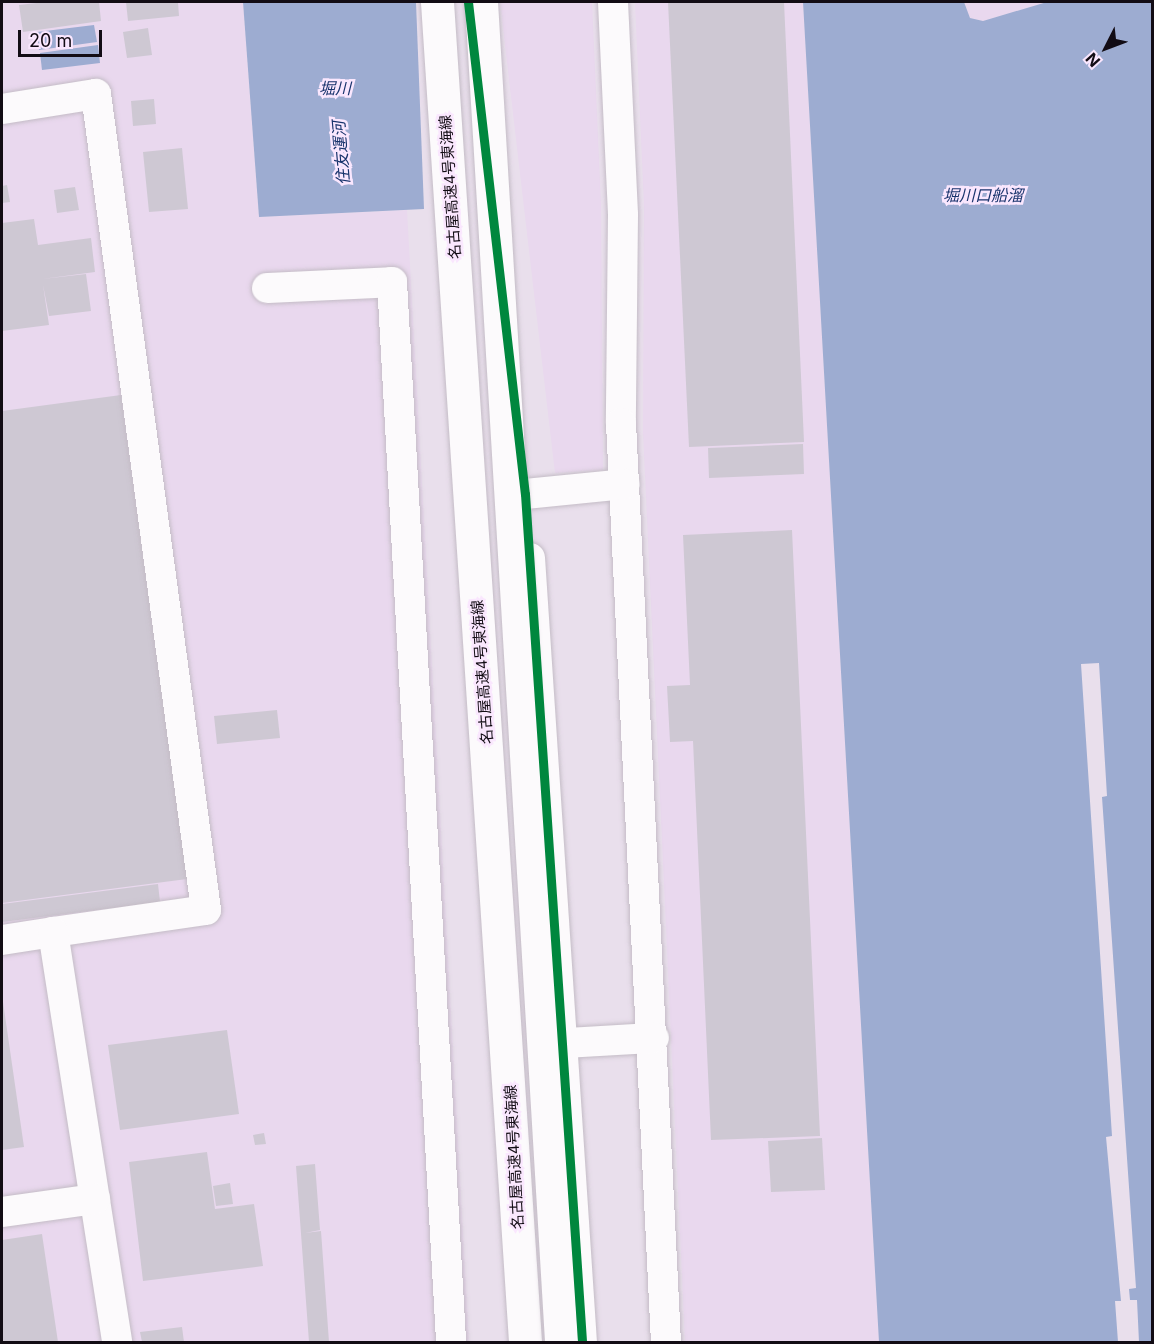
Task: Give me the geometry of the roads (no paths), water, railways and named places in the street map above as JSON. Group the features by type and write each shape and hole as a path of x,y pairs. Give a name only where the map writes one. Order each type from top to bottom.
{"highway":[{"name":"名古屋高速4号東海線","path":"437,2 525,1342"},
{"path":"481,2 561,1342"}],"street":[{"path":"468,2 525,494 566,1043 582,1342"},
{"path":"613,2 625,484 654,1038 666,1342"},
{"path":"2,109 96,94 206,910 2,940"},
{"path":"267,288 392,282 451,1342"},
{"path":"525,494 625,484"},
{"path":"53,932 117,1342"},
{"path":"566,1043 654,1038"},
{"path":"2,1212 95,1199"}],"water":[{"name":"堀川","path":"243,2 416,2 424,209 259,217"},
{"name":"堀川口船溜","path":"803,2 964,2 970,18 983,21 1047,2 1152,2 1152,1342 879,1342"},
{"path":"94,25 97,42 39,50 37,32"},
{"path":"98,45 100,63 42,70 40,53"}],"water label":[{"name":"住友運河","path":"341,153"}]}
